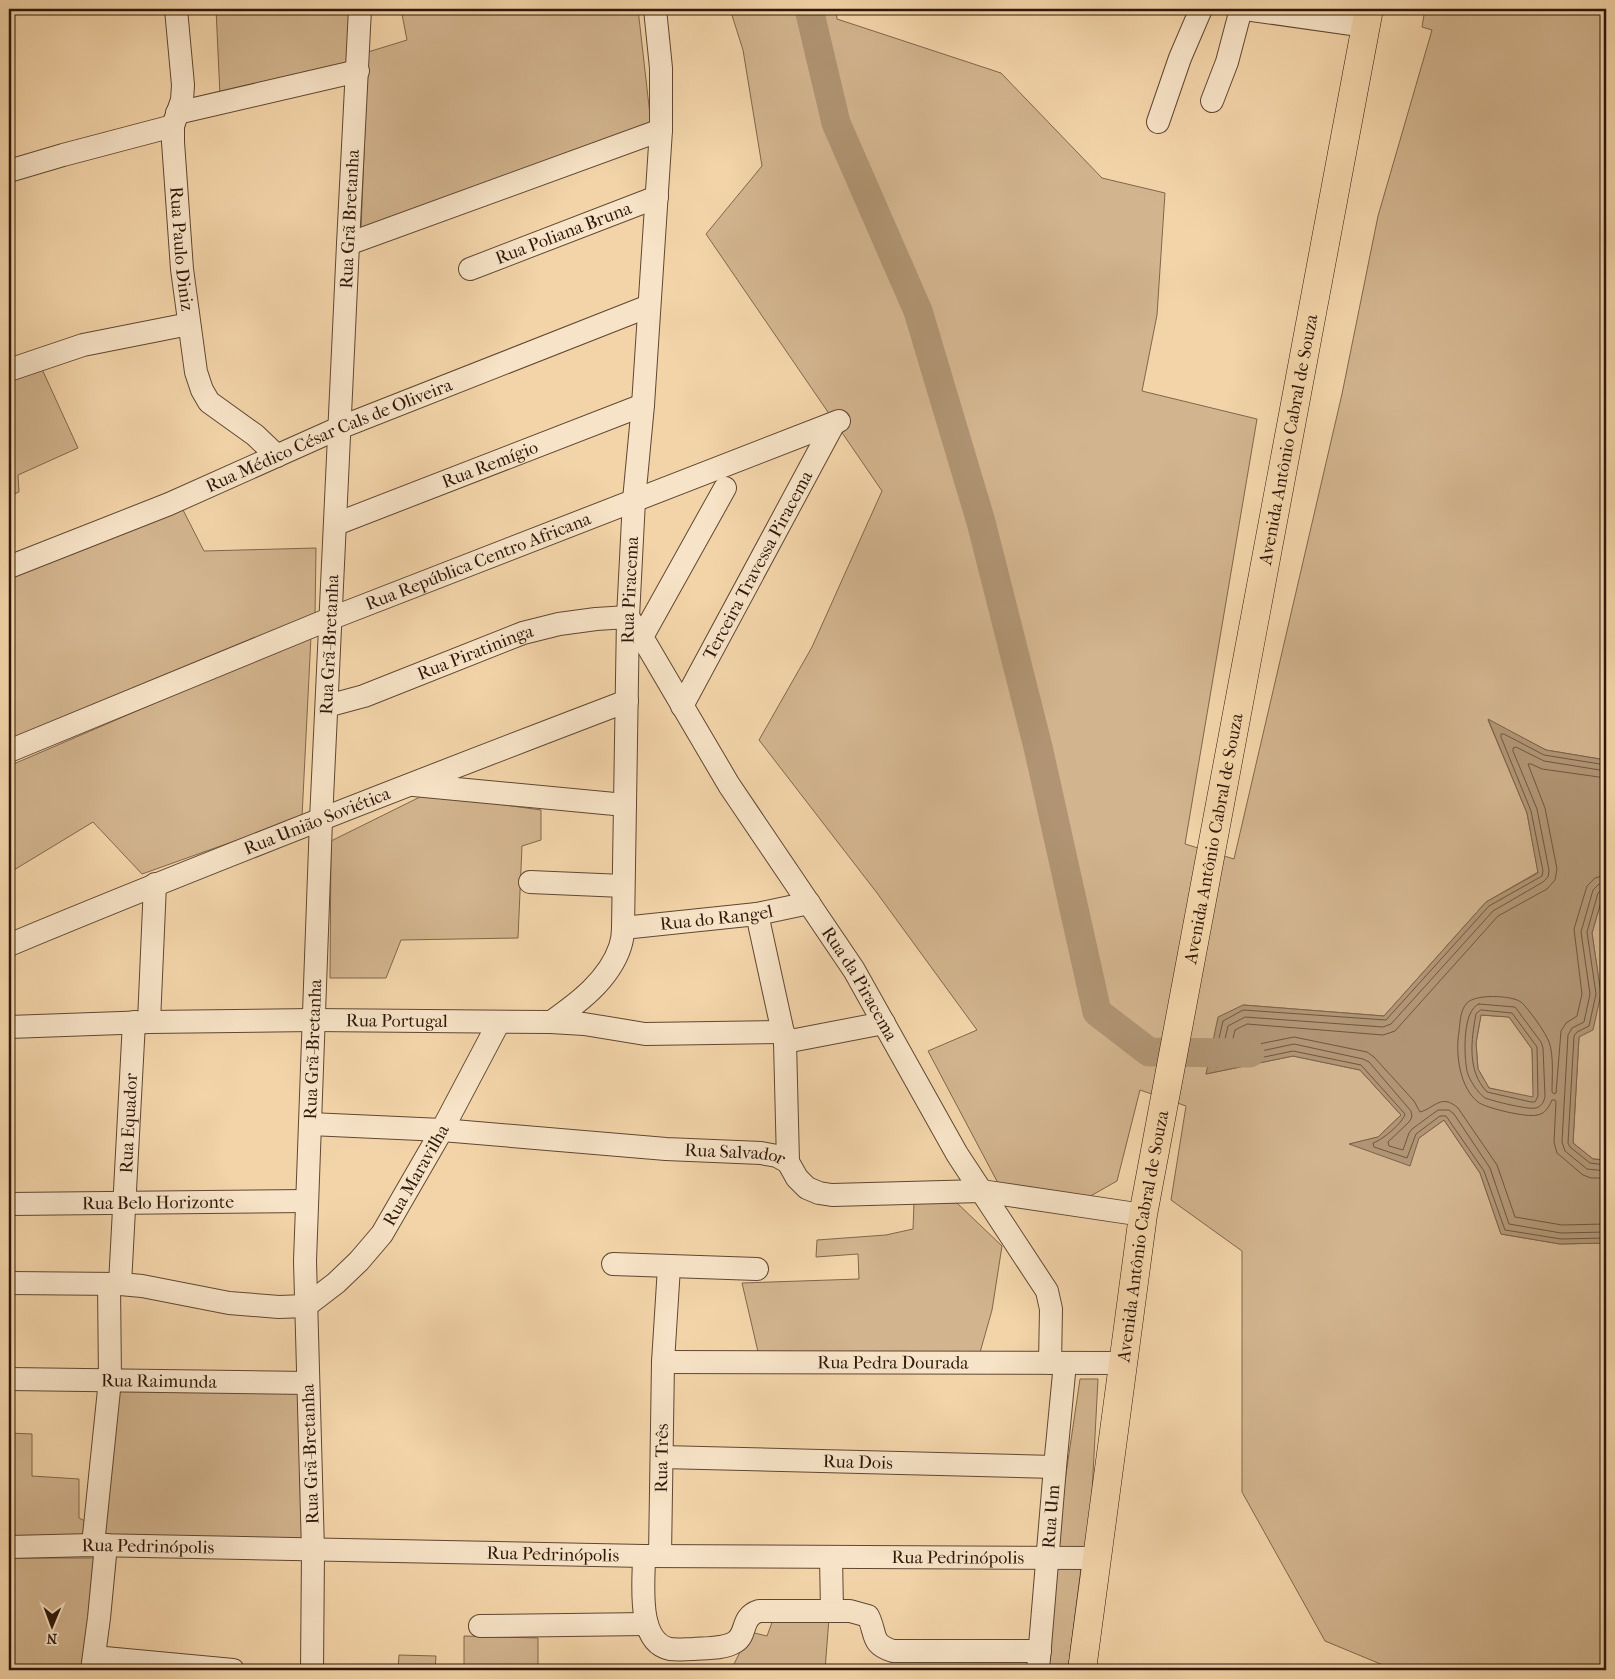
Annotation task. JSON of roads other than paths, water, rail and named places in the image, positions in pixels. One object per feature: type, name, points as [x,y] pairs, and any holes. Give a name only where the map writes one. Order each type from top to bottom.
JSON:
[{"type":"main road","name":"Avenida Antônio Cabral de Souza","points":[[1082,1670],[1143,1215],[1368,18]]},
{"type":"street","name":"Rua Paulo Diniz","points":[[176,9],[184,85],[182,100],[175,120],[182,269],[196,372],[202,390],[209,402],[255,435],[277,456]]},
{"type":"street","name":"Rua Grã Bretanha","points":[[339,428],[360,9]]},
{"type":"street","name":"Rua Piracema","points":[[551,1022],[578,1001],[605,974],[614,962],[621,946],[623,928],[628,618],[634,500],[643,405],[661,130],[661,68],[655,9]]},
{"type":"street","points":[[1158,122],[1180,58],[1202,9]]},
{"type":"street","points":[[1212,101],[1243,9],[1368,18]]},
{"type":"street","points":[[9,171],[175,120],[358,71]]},
{"type":"street","points":[[348,244],[661,130]]},
{"type":"street","name":"Rua Poliana Bruna","points":[[470,269],[657,197]]},
{"type":"street","name":"Rua Médico César Cals de Oliveira","points":[[9,567],[169,504],[339,428],[650,306]]},
{"type":"street","points":[[9,370],[83,345],[189,324]]},
{"type":"street","name":"Rua Remígio","points":[[336,524],[643,405]]},
{"type":"street","name":"Rua República Centro Africana","points":[[9,751],[332,618],[836,423]]},
{"type":"street","name":"Terceira Travessa Piracema","points":[[682,706],[836,423]]},
{"type":"street","name":"Rua Grã-Bretanha","points":[[312,1670],[313,1551],[306,1306],[307,1201],[321,820],[332,618],[339,428]]},
{"type":"street","points":[[642,637],[725,488]]},
{"type":"street","name":"Rua da Piracema","points":[[628,618],[642,637],[729,785],[854,970],[956,1154],[1048,1291],[1058,1363]]},
{"type":"street","name":"Rua Piratininga","points":[[327,706],[364,696],[523,633],[559,624],[596,619],[628,618]]},
{"type":"street","name":"Rua União Soviética","points":[[9,945],[155,884],[409,784],[627,702]]},
{"type":"street","points":[[409,784],[624,806]]},
{"type":"street","points":[[530,882],[623,886]]},
{"type":"street","name":"Rua Equador","points":[[93,1664],[114,1284],[124,1203],[155,884]]},
{"type":"street","name":"Rua do Rangel","points":[[623,928],[757,914],[809,903]]},
{"type":"street","points":[[757,914],[784,1037],[787,1077],[788,1162]]},
{"type":"street","name":"Rua Portugal","points":[[9,1027],[142,1022],[313,1020],[551,1022],[584,1024],[645,1034],[784,1037],[884,1023]]},
{"type":"street","name":"Rua Maravilha","points":[[306,1306],[336,1283],[360,1261],[382,1234],[442,1130],[499,1022]]},
{"type":"street","name":"Rua Salvador","points":[[310,1124],[442,1130],[666,1149],[761,1153],[777,1156],[788,1162],[807,1188],[825,1194],[981,1192],[1143,1215]]},
{"type":"street","name":"Rua Belo Horizonte","points":[[9,1204],[307,1201]]},
{"type":"street","points":[[613,1264],[757,1269]]},
{"type":"street","name":"Rua Três","points":[[647,1624],[644,1604],[652,1556],[662,1457],[663,1362],[669,1267]]},
{"type":"street","points":[[9,1283],[142,1286],[229,1303],[306,1306]]},
{"type":"street","name":"Rua Pedra Dourada","points":[[663,1362],[1123,1363]]},
{"type":"street","name":"Rua Um","points":[[1039,1661],[1055,1467],[1058,1363]]},
{"type":"street","name":"Rua Raimunda","points":[[9,1379],[308,1383]]},
{"type":"street","name":"Rua Dois","points":[[662,1457],[1055,1467]]},
{"type":"street","name":"Rua Pedrinópolis","points":[[9,1547],[100,1545],[313,1551],[652,1556],[1098,1558]]},
{"type":"street","points":[[831,1557],[832,1612]]},
{"type":"street","points":[[480,1626],[647,1624],[652,1635],[662,1646],[681,1650],[727,1646],[736,1642],[742,1635],[748,1618],[752,1613],[759,1611],[850,1611],[868,1616],[878,1644],[883,1648],[1039,1661]]},
{"type":"street","points":[[93,1664],[234,1670]]},
{"type":"water","points":[[1488,719],[1546,750],[1606,760],[1606,892],[1603,895],[1592,933],[1601,994],[1593,1030],[1579,1037],[1573,1143],[1593,1159],[1606,1160],[1606,1243],[1560,1244],[1501,1234],[1480,1173],[1444,1120],[1419,1138],[1410,1166],[1349,1144],[1378,1137],[1401,1115],[1360,1070],[1293,1056],[1206,1074],[1218,1017],[1243,1005],[1384,1016],[1486,902],[1538,873],[1527,813]],"holes":[[[1481,1015],[1509,1017],[1532,1049],[1533,1097],[1489,1088],[1478,1069],[1476,1043]]]},
{"type":"waterway","points":[[809,9],[836,123],[918,311],[981,522],[1038,747],[1097,1012],[1149,1052],[1250,1053]]}]
